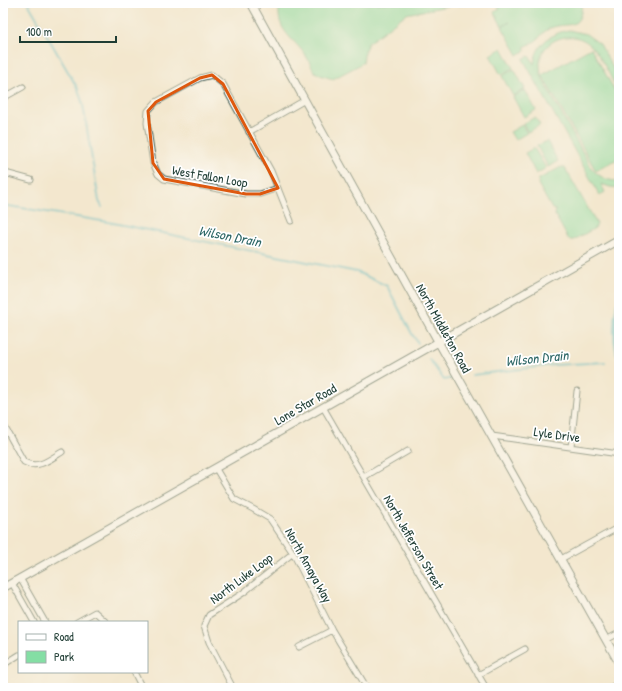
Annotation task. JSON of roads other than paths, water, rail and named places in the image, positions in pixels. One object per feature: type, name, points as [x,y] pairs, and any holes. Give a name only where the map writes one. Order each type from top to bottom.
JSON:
[{"type":"main road","name":"North Middleton Road","points":[[251,3],[439,343],[619,663]]},
{"type":"main road","name":"Lone Star Road","points":[[3,588],[619,240]]},
{"type":"street","name":"West Fallon Loop","points":[[249,132],[223,84],[212,76],[200,78],[156,102],[148,111],[147,123],[153,163],[158,174],[164,179],[246,194],[260,194],[278,188]]},
{"type":"street","points":[[3,98],[23,87]]},
{"type":"street","points":[[291,221],[270,171],[249,132],[305,100]]},
{"type":"street","points":[[3,170],[6,173],[31,180]]},
{"type":"street","points":[[571,447],[577,391]]},
{"type":"street","name":"North Jefferson Street","points":[[323,407],[486,688]]},
{"type":"street","points":[[3,424],[24,462],[34,466],[62,452]]},
{"type":"street","name":"Lyle Drive","points":[[492,436],[619,454]]},
{"type":"street","points":[[364,477],[408,451]]},
{"type":"street","name":"North Amaya Way","points":[[216,469],[234,499],[270,519],[293,553],[332,630],[367,688]]},
{"type":"street","points":[[561,559],[619,527]]},
{"type":"street","name":"North Luke Loop","points":[[233,688],[209,642],[204,626],[209,615],[243,593],[293,553]]},
{"type":"street","points":[[20,578],[44,621]]},
{"type":"street","points":[[12,583],[33,621]]},
{"type":"street","points":[[79,621],[95,612],[105,621]]},
{"type":"street","points":[[299,647],[332,630]]},
{"type":"street","points":[[606,640],[619,633]]},
{"type":"street","points":[[478,675],[525,649]]},
{"type":"street","points":[[3,665],[18,656]]},
{"type":"street","points":[[134,673],[142,688]]},
{"type":"street","points":[[610,688],[619,683]]},
{"type":"waterway","points":[[28,3],[78,89],[83,105],[99,201],[102,207]]},
{"type":"waterway","name":"Wilson Drain","points":[[3,205],[108,222],[357,272],[387,286],[418,343]]},
{"type":"waterway","points":[[619,305],[616,329],[619,353]]},
{"type":"waterway","name":"Wilson Drain","points":[[429,359],[444,380],[452,378]]},
{"type":"waterway","name":"Wilson Drain","points":[[472,375],[554,365],[605,362]]}]
